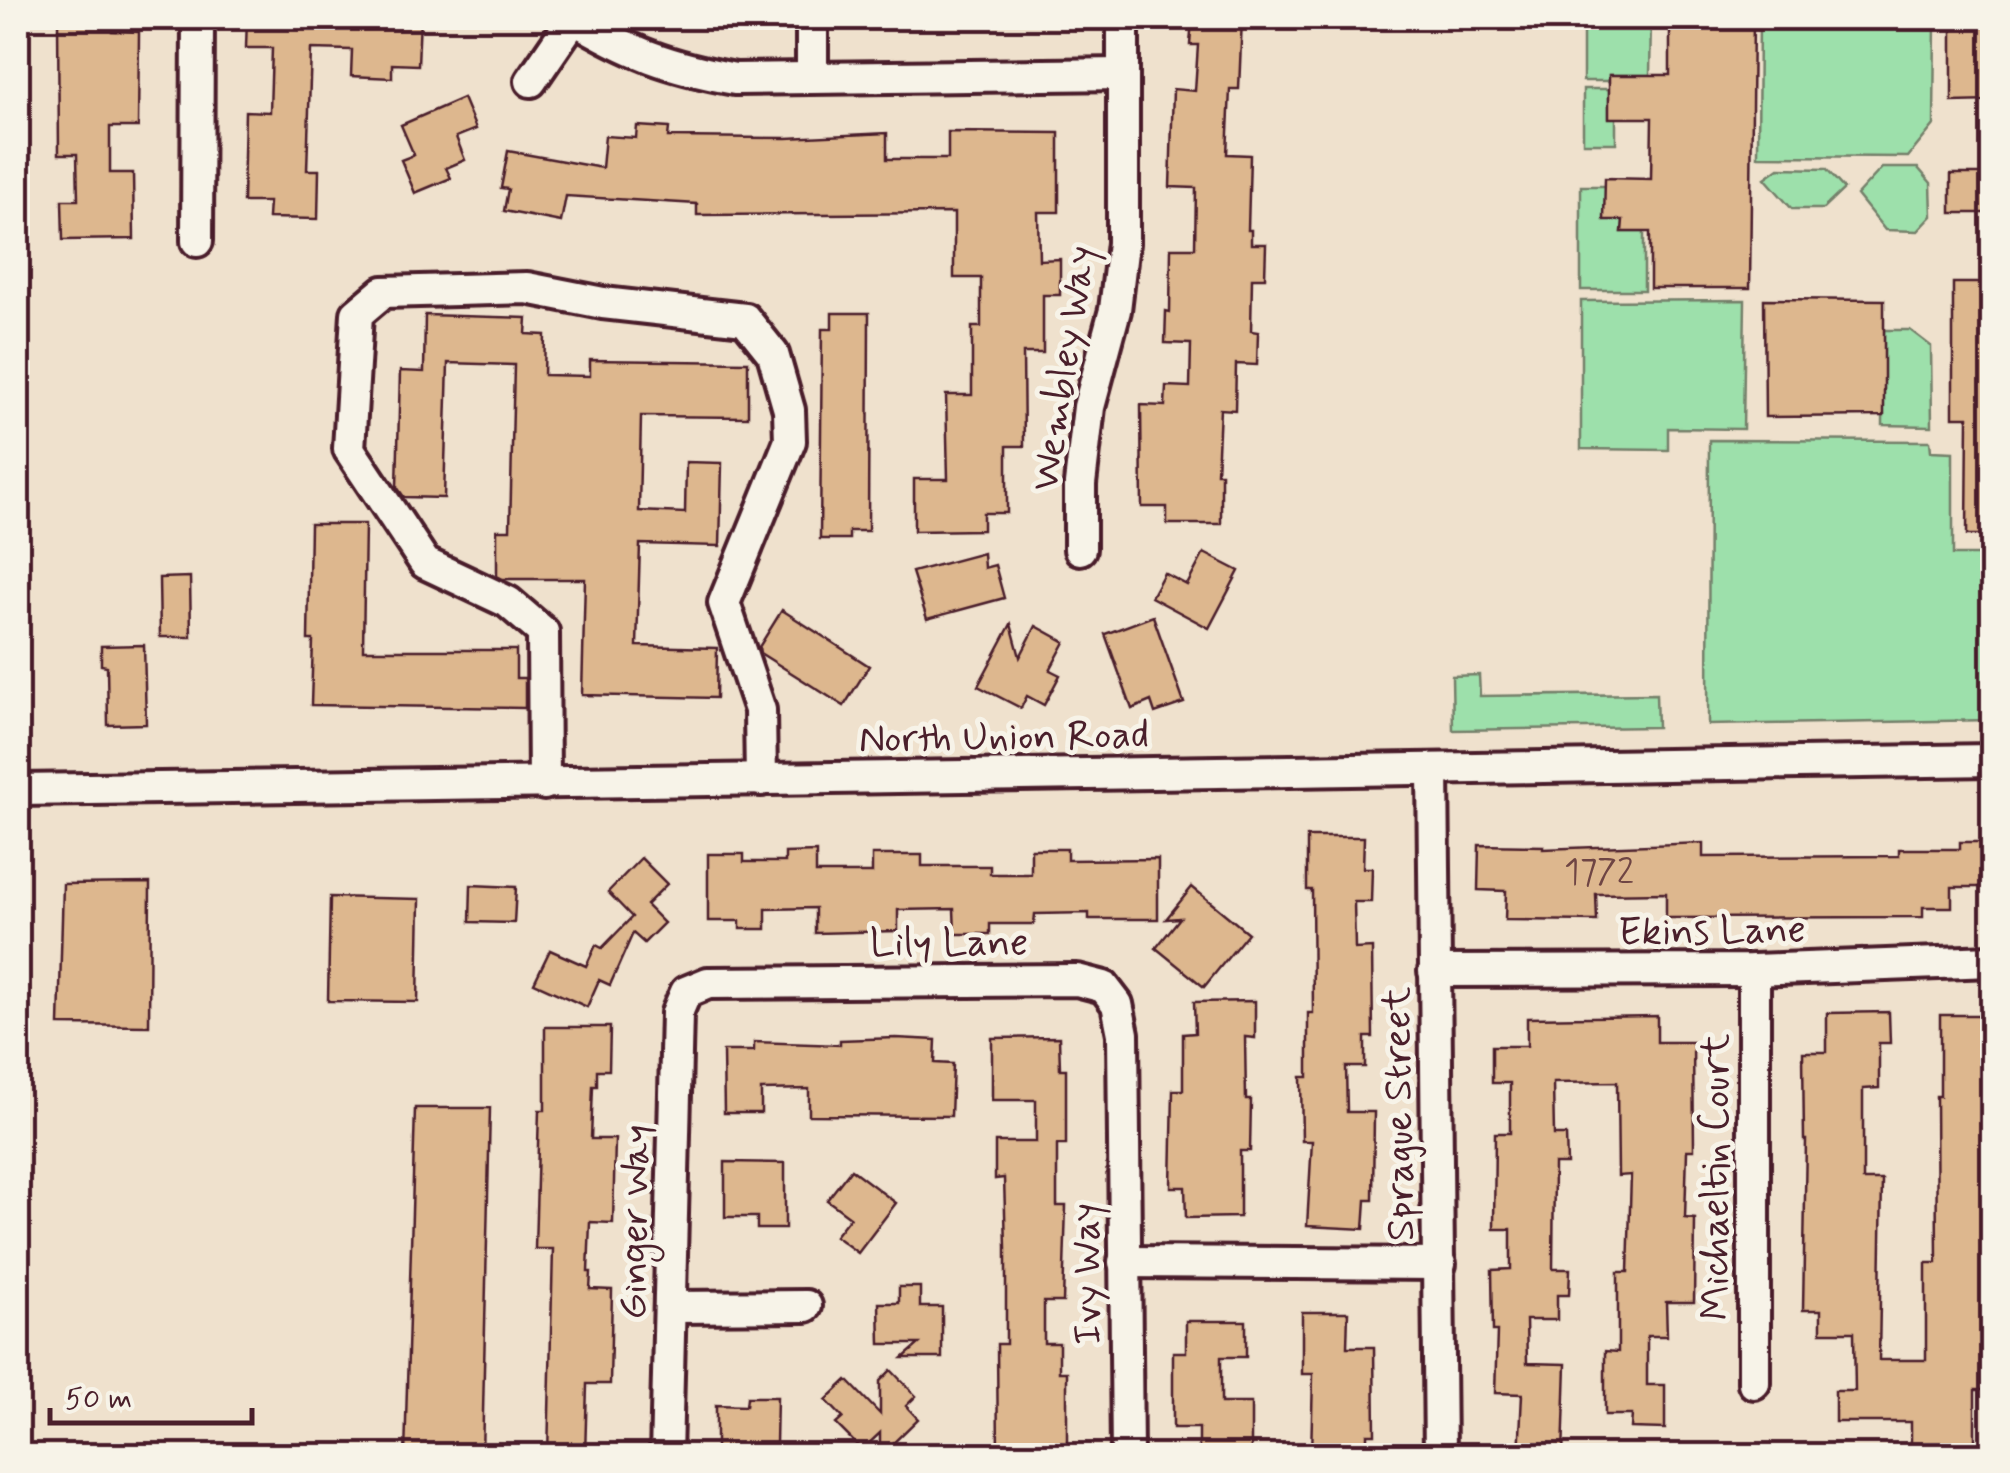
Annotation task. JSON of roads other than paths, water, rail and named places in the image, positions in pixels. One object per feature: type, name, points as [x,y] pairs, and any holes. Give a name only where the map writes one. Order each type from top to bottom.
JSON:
[{"type":"street","points":[[197,240],[198,18]]},
{"type":"street","points":[[531,82],[574,18],[619,45],[678,68],[736,79],[1122,74]]},
{"type":"street","points":[[812,18],[812,77]]},
{"type":"street","name":"Wembley Way","points":[[1080,550],[1080,484],[1089,407],[1115,310],[1123,243],[1123,18]]},
{"type":"street","points":[[544,784],[543,632],[508,602],[425,563],[349,448],[356,314],[384,292],[527,288],[604,303],[745,318],[773,354],[790,410],[790,441],[724,604],[760,710],[762,780]]},
{"type":"street","name":"North Union Road","points":[[18,790],[1992,760]]},
{"type":"street","name":"Sprague Street","points":[[1433,770],[1440,1456]]},
{"type":"street","name":"Ekins Lane","points":[[1434,971],[1754,970],[1992,960]]},
{"type":"street","name":"Michaeltin Court","points":[[1754,970],[1754,1383]]},
{"type":"street","name":"Lily Lane","points":[[686,992],[708,983],[1076,980],[1104,986],[1116,1004],[1123,1034],[1123,1092]]},
{"type":"street","name":"Ginger Way","points":[[666,1456],[677,1013],[686,992]]},
{"type":"street","name":"Ivy Way","points":[[1123,1092],[1127,1456]]},
{"type":"street","points":[[1124,1262],[1440,1264]]},
{"type":"street","points":[[671,1306],[806,1306]]}]
